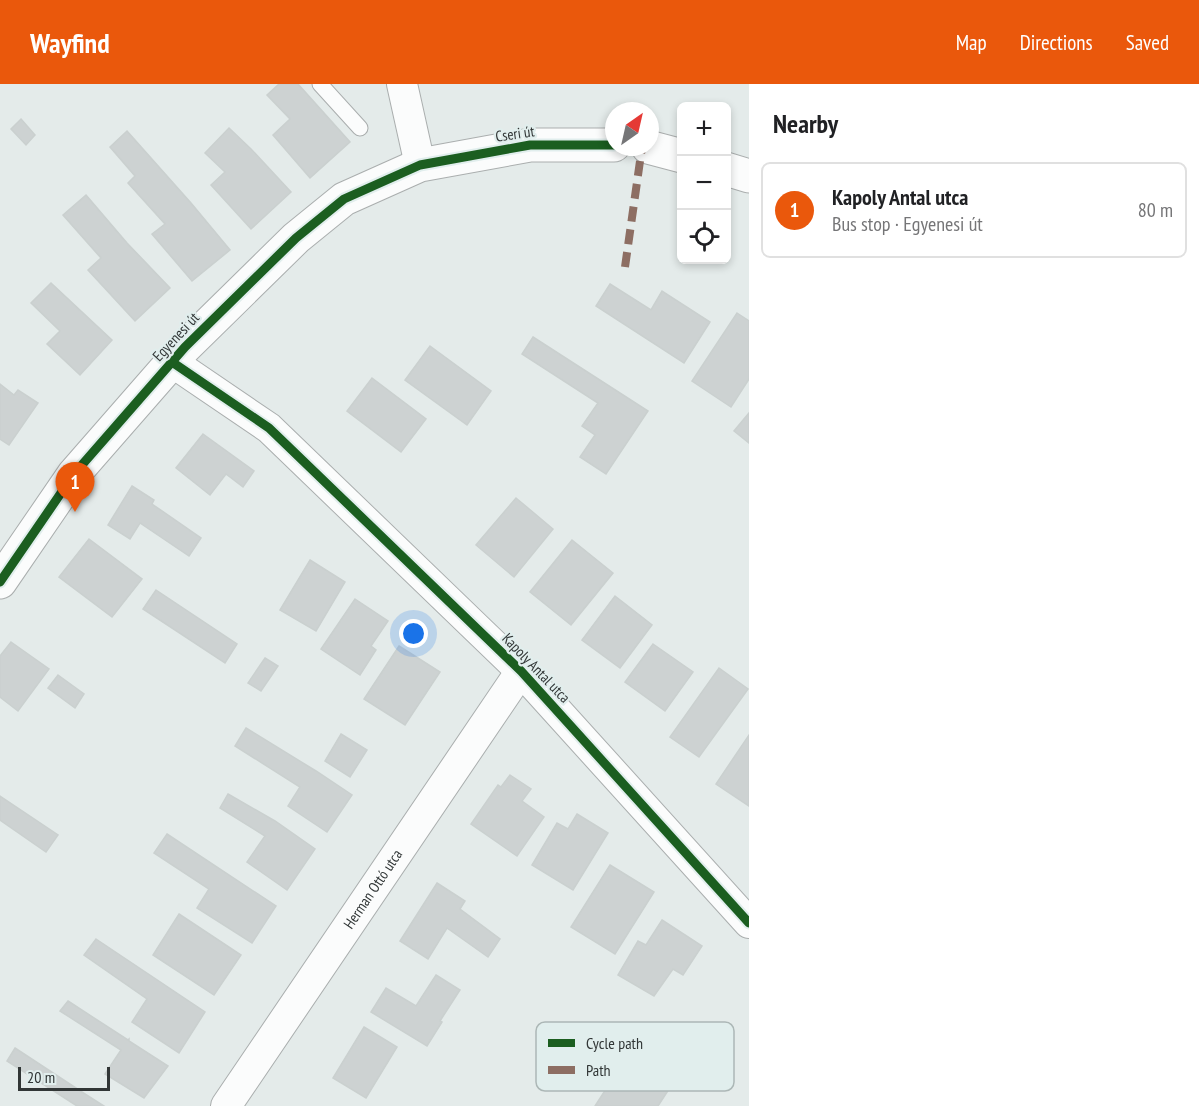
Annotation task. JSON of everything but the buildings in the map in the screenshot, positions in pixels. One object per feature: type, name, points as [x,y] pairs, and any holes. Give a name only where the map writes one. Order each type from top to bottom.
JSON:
[{"type":"street","points":[[402,84],[420,165]]},
{"type":"street","name":"Cseri út","points":[[420,165],[530,145],[605,145]]},
{"type":"street","points":[[659,150],[677,155]]},
{"type":"street","name":"Egyenesi út","points":[[0,582],[74,474],[194,339],[296,238],[344,199],[420,165]]},
{"type":"street","points":[[731,171],[749,176]]},
{"type":"street","name":"Kapoly Antal utca","points":[[172,362],[269,428],[521,671],[749,923]]},
{"type":"street","name":"Herman Ottó utca","points":[[226,1106],[521,671]]},
{"type":"lane","points":[[320,84],[360,128]]},
{"type":"marked path","points":[[625,267],[641,156]]},
{"type":"cycle path","points":[[0,582],[74,474],[185,347],[296,238],[344,199],[420,165],[530,145],[605,145]]},
{"type":"cycle path","points":[[172,362],[269,428],[521,671],[749,923]]},
{"type":"place","name":"Kapoly Antal utca","points":[[75,512]]}]
